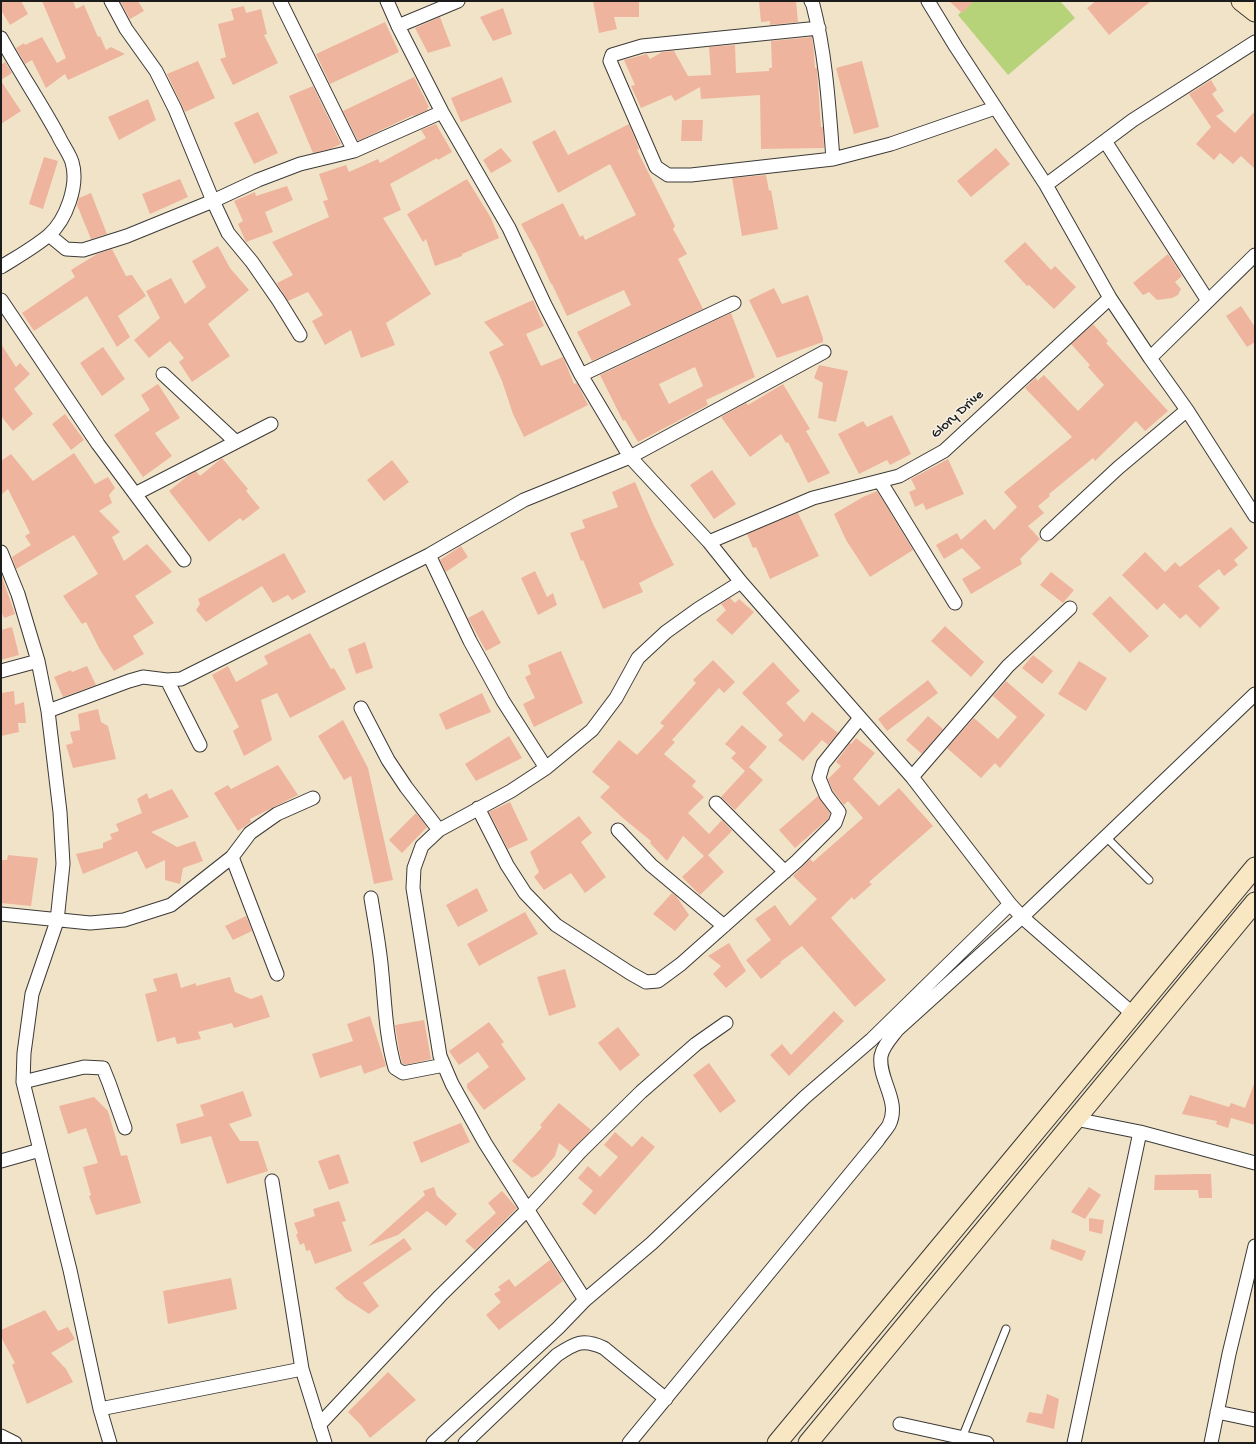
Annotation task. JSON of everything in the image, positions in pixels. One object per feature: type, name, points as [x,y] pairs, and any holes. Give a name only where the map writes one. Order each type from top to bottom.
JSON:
[{"type":"main road","points":[[1241,1],[1255,12]]},
{"type":"main road","points":[[777,1443],[1255,868]]},
{"type":"main road","points":[[808,1443],[1255,902]]},
{"type":"street","points":[[111,1],[126,29],[156,71],[172,103],[228,233],[252,262],[300,334]]},
{"type":"street","points":[[280,1],[354,151]]},
{"type":"street","points":[[388,1],[398,26],[442,112],[508,228],[545,306],[581,375],[630,457],[709,542],[741,582],[912,777],[1010,904],[1022,917],[1133,1014]]},
{"type":"street","points":[[398,26],[458,1]]},
{"type":"street","points":[[811,1],[814,5],[819,28],[829,108],[833,159]]},
{"type":"street","points":[[928,1],[995,108],[1046,185],[1110,298],[1187,410],[1255,516]]},
{"type":"street","points":[[819,28],[642,46],[612,55],[610,60],[656,167],[668,175],[691,175],[833,159],[890,144],[995,108]]},
{"type":"street","points":[[1,38],[17,68],[47,114],[72,163],[74,184],[61,220],[49,234],[1,267]]},
{"type":"street","points":[[1046,185],[1133,120],[1255,42]]},
{"type":"street","points":[[49,234],[66,249],[83,250],[127,236],[213,201],[258,180],[293,167],[354,151],[442,112]]},
{"type":"street","points":[[1105,141],[1208,301]]},
{"type":"street","points":[[1150,358],[1255,255]]},
{"type":"street","name":"Glory Drive","points":[[709,542],[812,498],[898,476],[944,451],[1110,298]]},
{"type":"street","points":[[1,300],[98,444],[184,560]]},
{"type":"street","points":[[581,375],[734,303]]},
{"type":"street","points":[[48,711],[143,677],[167,680],[182,678],[429,555],[524,500],[630,457],[824,352]]},
{"type":"street","points":[[163,374],[236,442]]},
{"type":"street","points":[[1047,534],[1118,468],[1187,410]]},
{"type":"street","points":[[135,494],[271,424]]},
{"type":"street","points":[[880,481],[955,603]]},
{"type":"street","points":[[1,552],[18,594],[38,661],[48,711],[60,812],[63,864],[57,920],[32,994],[24,1053],[24,1082],[70,1270],[100,1409],[110,1443]]},
{"type":"street","points":[[429,555],[470,641],[504,701],[546,768]]},
{"type":"street","points":[[585,1300],[485,1143],[452,1084],[440,1056],[413,888],[414,868],[422,846],[439,830],[511,791],[546,768],[592,730],[616,698],[638,658],[666,632],[698,609],[741,582]]},
{"type":"street","points":[[912,777],[1008,666],[1070,608]]},
{"type":"street","points":[[1,671],[38,661]]},
{"type":"street","points":[[167,680],[200,745]]},
{"type":"street","points":[[629,1443],[878,1140],[889,1124],[892,1110],[890,1094],[882,1075],[881,1056],[886,1044],[897,1030],[1022,917],[1255,694]]},
{"type":"street","points":[[361,708],[388,760],[439,830]]},
{"type":"street","points":[[478,808],[507,866],[525,893],[556,925],[646,982],[658,981],[681,964],[785,872],[836,823],[839,812],[826,795],[819,778],[822,764],[860,718]]},
{"type":"street","points":[[1,914],[90,923],[124,920],[171,905],[232,857],[250,833],[277,814],[313,798]]},
{"type":"street","points":[[716,803],[785,872]]},
{"type":"street","points":[[618,830],[651,865],[724,926]]},
{"type":"street","points":[[232,857],[277,974]]},
{"type":"street","points":[[371,898],[382,972],[384,1008],[391,1055],[395,1068],[403,1073],[444,1065]]},
{"type":"street","points":[[433,1443],[558,1328],[585,1300],[652,1243],[805,1097],[871,1040],[1010,904]]},
{"type":"street","points":[[319,1425],[440,1296],[528,1209],[580,1152],[641,1092],[696,1044],[726,1023]]},
{"type":"street","points":[[24,1082],[84,1067],[103,1068],[110,1083],[124,1128]]},
{"type":"street","points":[[1075,1119],[1140,1132],[1255,1164]]},
{"type":"street","points":[[1074,1443],[1140,1132]]},
{"type":"street","points":[[1,1161],[40,1150]]},
{"type":"street","points":[[272,1181],[302,1369],[325,1443]]},
{"type":"street","points":[[1211,1443],[1255,1246]]},
{"type":"street","points":[[465,1443],[557,1355],[580,1343],[593,1342],[604,1348],[666,1399]]},
{"type":"street","points":[[100,1409],[302,1369]]},
{"type":"street","points":[[1217,1412],[1255,1420]]},
{"type":"street","points":[[900,1424],[987,1443]]},
{"type":"street","points":[[1,1436],[15,1443]]},
{"type":"lane","points":[[1105,836],[1149,880]]},
{"type":"lane","points":[[962,1438],[1006,1328]]},
{"type":"green space","points":[[972,1],[1060,1],[1075,18],[1008,75],[958,15]]},
{"type":"building","points":[[1,1],[21,1],[28,14],[10,25],[1,10]]},
{"type":"building","points":[[42,1],[73,1],[76,9],[84,5],[98,37],[100,36],[106,50],[111,47],[125,54],[68,80],[65,74],[46,88],[32,60],[25,64],[16,48],[24,43],[25,45],[42,37],[57,63],[66,58]]},
{"type":"building","points":[[120,1],[138,1],[144,11],[130,19]]},
{"type":"building","points":[[593,1],[639,1],[639,17],[614,17],[617,29],[599,33]]},
{"type":"building","points":[[759,1],[796,1],[798,22],[770,25],[770,21],[761,22]]},
{"type":"building","points":[[949,1],[974,1],[962,13]]},
{"type":"building","points":[[1096,1],[1151,1],[1109,35],[1087,8]]},
{"type":"building","points":[[244,6],[246,13],[261,9],[267,34],[264,35],[278,63],[233,85],[220,59],[226,57],[218,24],[234,20],[231,9]]},
{"type":"building","points":[[503,8],[512,34],[493,41],[480,17]]},
{"type":"building","points":[[440,17],[451,46],[428,53],[415,28]]},
{"type":"building","points":[[385,22],[399,52],[330,84],[316,54]]},
{"type":"building","points":[[812,37],[815,68],[817,68],[824,148],[761,149],[760,95],[701,99],[700,87],[675,101],[671,95],[641,108],[631,86],[635,85],[624,60],[647,54],[650,59],[662,52],[674,51],[688,76],[711,75],[709,47],[735,45],[736,73],[769,71],[769,68],[772,68],[771,41]]},
{"type":"building","points":[[198,61],[215,98],[185,112],[167,74]]},
{"type":"building","points":[[862,61],[879,127],[854,134],[836,68]]},
{"type":"building","points":[[5,62],[12,73],[1,80],[1,65]]},
{"type":"building","points":[[414,77],[429,107],[427,108],[428,110],[414,116],[413,115],[358,141],[343,111]]},
{"type":"building","points":[[502,77],[512,102],[461,122],[451,98]]},
{"type":"building","points":[[1211,80],[1217,90],[1212,94],[1224,111],[1216,116],[1235,133],[1255,111],[1255,169],[1241,156],[1233,164],[1220,153],[1214,160],[1196,144],[1211,127],[1189,94]]},
{"type":"building","points":[[1,81],[21,111],[1,124]]},
{"type":"building","points":[[313,86],[341,144],[330,149],[313,153],[289,96]]},
{"type":"building","points":[[148,99],[156,120],[119,140],[108,117]]},
{"type":"building","points":[[258,112],[278,153],[254,164],[234,123]]},
{"type":"building","points":[[682,120],[703,120],[702,141],[681,141]]},
{"type":"building","points":[[436,124],[452,152],[438,160],[437,158],[390,184],[401,210],[383,218],[431,294],[386,323],[395,345],[361,358],[351,330],[325,345],[312,321],[323,315],[308,292],[288,301],[278,285],[277,283],[293,275],[272,242],[329,217],[323,201],[328,200],[319,174],[346,165],[349,172],[378,159],[380,163],[426,138],[421,130]]},
{"type":"building","points":[[629,124],[639,149],[637,150],[675,226],[673,229],[687,254],[678,259],[703,309],[592,361],[577,332],[631,305],[624,290],[567,316],[536,251],[521,224],[563,203],[580,237],[583,235],[585,240],[636,215],[610,164],[558,193],[532,142],[555,130],[568,155]]},
{"type":"building","points":[[501,148],[512,161],[491,173],[483,160]]},
{"type":"building","points":[[996,148],[1010,164],[971,197],[957,181]]},
{"type":"building","points":[[44,157],[58,161],[43,209],[29,204]]},
{"type":"building","points":[[766,175],[769,191],[771,190],[778,229],[742,236],[732,178]]},
{"type":"building","points":[[180,179],[188,197],[150,214],[142,194]]},
{"type":"building","points":[[467,179],[491,218],[499,238],[462,254],[462,256],[435,266],[426,239],[423,242],[407,214]]},
{"type":"building","points":[[287,186],[293,200],[265,212],[273,232],[246,242],[238,224],[243,221],[234,201],[255,192],[256,196]]},
{"type":"building","points":[[91,193],[107,234],[91,239],[77,205],[79,198]]},
{"type":"building","points":[[1025,242],[1051,270],[1055,266],[1076,287],[1054,309],[1029,285],[1027,286],[1004,261]]},
{"type":"building","points":[[218,246],[230,268],[249,290],[208,324],[230,356],[192,382],[179,362],[184,358],[170,341],[149,358],[134,340],[160,318],[146,291],[171,278],[185,304],[206,287],[192,261]]},
{"type":"building","points":[[112,249],[126,276],[132,275],[146,296],[118,316],[130,337],[117,347],[87,296],[34,331],[22,313],[75,277],[71,270],[97,254]]},
{"type":"building","points":[[1168,254],[1182,276],[1175,282],[1181,289],[1178,295],[1172,298],[1157,300],[1149,292],[1143,295],[1133,283]]},
{"type":"building","points":[[774,288],[782,304],[808,295],[823,338],[823,342],[777,358],[749,300]]},
{"type":"building","points":[[533,300],[544,326],[526,334],[541,366],[563,357],[574,384],[577,383],[588,405],[524,437],[513,414],[502,381],[489,352],[504,345],[484,322]]},
{"type":"building","points":[[1241,306],[1255,327],[1255,342],[1247,347],[1226,316]]},
{"type":"building","points":[[731,313],[755,377],[706,400],[708,405],[638,442],[625,420],[623,421],[600,375]],"holes":[[[695,367],[703,386],[669,404],[659,384]]]},
{"type":"building","points":[[1093,324],[1108,341],[1106,343],[1168,411],[1145,431],[1136,421],[1095,461],[1093,458],[1049,494],[1050,496],[1038,506],[1044,513],[1028,526],[1040,539],[1020,559],[1022,564],[971,594],[962,579],[981,568],[962,548],[944,559],[936,545],[957,533],[961,540],[985,519],[994,530],[1017,507],[1004,492],[1072,437],[1025,388],[1036,377],[1037,381],[1044,375],[1078,411],[1104,385],[1088,367],[1090,365],[1071,344]]},
{"type":"building","points":[[1,344],[16,367],[20,363],[30,374],[14,389],[33,414],[13,431],[1,416]]},
{"type":"building","points":[[103,347],[125,379],[102,396],[80,363]]},
{"type":"building","points":[[819,365],[848,371],[836,422],[818,418],[823,383],[814,378]]},
{"type":"building","points":[[158,384],[180,418],[155,433],[172,456],[143,477],[114,435],[150,410],[141,395]]},
{"type":"building","points":[[783,384],[810,429],[806,431],[830,473],[808,483],[788,442],[786,443],[781,434],[750,457],[721,417],[746,403],[748,405]]},
{"type":"building","points":[[65,414],[84,440],[71,450],[52,424]]},
{"type":"building","points":[[892,415],[911,454],[890,465],[887,460],[859,474],[838,434],[863,421],[867,427]]},
{"type":"building","points":[[74,453],[95,484],[108,477],[115,488],[109,495],[112,503],[99,511],[120,532],[112,537],[124,561],[147,544],[172,572],[135,596],[154,623],[133,636],[144,654],[114,671],[100,650],[86,622],[82,624],[63,596],[98,574],[74,535],[16,569],[12,557],[31,545],[25,536],[30,533],[8,489],[1,495],[1,461],[11,454],[33,481]]},
{"type":"building","points":[[222,458],[248,489],[246,491],[260,508],[243,521],[240,518],[209,542],[169,491],[196,471],[200,476]]},
{"type":"building","points":[[948,459],[964,494],[926,510],[923,503],[915,507],[909,492],[916,489],[911,479]]},
{"type":"building","points":[[392,460],[409,482],[384,501],[367,480]]},
{"type":"building","points":[[712,470],[736,504],[714,519],[690,485]]},
{"type":"building","points":[[635,482],[654,526],[674,565],[639,583],[643,592],[603,609],[570,533],[585,528],[582,520],[618,507],[612,492]]},
{"type":"building","points":[[877,491],[913,550],[870,577],[846,540],[834,514],[863,497]]},
{"type":"building","points":[[798,513],[819,556],[770,579],[756,547],[753,548],[747,534]]},
{"type":"building","points":[[1231,527],[1248,548],[1234,560],[1238,565],[1224,576],[1219,569],[1198,586],[1220,608],[1200,628],[1186,614],[1180,619],[1164,603],[1157,610],[1122,575],[1145,552],[1165,572],[1175,562],[1180,567]]},
{"type":"building","points":[[461,546],[468,557],[446,572],[440,560]]},
{"type":"building","points":[[284,553],[306,592],[292,600],[288,595],[273,603],[262,586],[206,622],[196,610],[200,604],[198,599]]},
{"type":"building","points":[[535,571],[547,597],[553,593],[557,605],[538,615],[521,578]]},
{"type":"building","points":[[1051,572],[1074,590],[1063,603],[1040,585]]},
{"type":"building","points":[[2,577],[15,614],[4,618],[1,611]]},
{"type":"building","points":[[1110,596],[1149,636],[1130,653],[1092,614]]},
{"type":"building","points":[[730,598],[735,603],[739,599],[754,612],[732,635],[716,620],[726,610],[721,604]]},
{"type":"building","points":[[483,610],[501,643],[486,651],[468,618]]},
{"type":"building","points":[[945,626],[984,662],[971,677],[931,641]]},
{"type":"building","points":[[12,627],[19,655],[1,660],[1,630]]},
{"type":"building","points":[[310,633],[331,669],[334,668],[346,689],[290,718],[277,693],[261,700],[272,740],[244,756],[233,731],[239,727],[212,675],[228,666],[236,682],[268,664],[264,656]]},
{"type":"building","points":[[365,642],[373,668],[356,674],[348,649]]},
{"type":"building","points":[[561,651],[583,703],[534,727],[523,704],[535,698],[525,677],[531,674],[528,665]]},
{"type":"building","points":[[1033,655],[1053,671],[1042,684],[1022,668]]},
{"type":"building","points":[[713,660],[735,682],[724,693],[719,688],[672,740],[675,742],[664,754],[696,781],[692,786],[704,797],[688,813],[709,834],[722,820],[732,831],[708,855],[724,872],[700,895],[682,877],[704,856],[683,836],[667,861],[650,843],[651,841],[600,797],[610,787],[592,772],[619,740],[637,755],[664,726],[660,723],[696,683],[693,680]]},
{"type":"building","points":[[1079,661],[1107,678],[1086,711],[1058,694]]},
{"type":"building","points":[[773,662],[800,691],[786,703],[804,722],[812,712],[838,733],[828,745],[822,740],[803,761],[778,740],[783,735],[742,693]]},
{"type":"building","points":[[87,666],[96,685],[63,697],[54,677],[71,670],[72,672]]},
{"type":"building","points":[[928,680],[938,693],[887,731],[878,719]]},
{"type":"building","points":[[1006,681],[1045,715],[1000,768],[995,763],[981,778],[947,748],[974,718],[998,739],[1017,717],[993,696]]},
{"type":"building","points":[[14,691],[15,705],[24,702],[26,723],[18,723],[19,732],[1,736],[1,693]]},
{"type":"building","points":[[482,693],[491,712],[446,730],[439,714]]},
{"type":"building","points":[[98,709],[101,722],[108,726],[116,759],[73,768],[66,745],[73,743],[70,732],[80,730],[78,714]]},
{"type":"building","points":[[928,716],[943,729],[922,754],[906,740]]},
{"type":"building","points":[[343,720],[368,768],[393,880],[374,884],[351,776],[344,780],[318,736]]},
{"type":"building","points":[[742,725],[767,747],[749,767],[763,780],[735,810],[721,797],[745,771],[731,758],[736,753],[725,744]]},
{"type":"building","points":[[509,736],[522,758],[476,781],[465,764]]},
{"type":"building","points":[[856,738],[875,753],[853,779],[879,806],[899,788],[933,826],[869,882],[872,884],[854,900],[852,897],[831,918],[886,980],[855,1007],[802,946],[780,962],[781,963],[761,979],[746,960],[771,940],[755,919],[775,905],[790,926],[817,899],[793,876],[810,859],[813,862],[863,818],[848,801],[844,805],[833,791],[828,779],[841,766],[836,762],[850,743],[851,744]]},
{"type":"building","points":[[278,765],[298,795],[250,819],[251,822],[238,831],[214,793],[228,785],[231,789]]},
{"type":"building","points":[[172,789],[189,817],[151,832],[177,847],[195,841],[203,861],[183,868],[180,884],[165,880],[165,860],[146,869],[137,851],[83,874],[76,854],[103,848],[103,843],[112,839],[110,834],[119,831],[116,824],[142,813],[137,799],[147,793],[149,799]]},
{"type":"building","points":[[818,796],[830,813],[828,819],[795,848],[779,830]]},
{"type":"building","points":[[510,802],[528,840],[508,849],[489,812]]},
{"type":"building","points":[[416,813],[427,827],[402,853],[389,840]]},
{"type":"building","points":[[579,816],[592,833],[581,842],[606,877],[585,893],[571,873],[544,890],[534,877],[539,872],[530,852]]},
{"type":"building","points":[[8,855],[38,858],[31,906],[1,903],[1,860],[7,860]]},
{"type":"building","points":[[477,888],[488,911],[458,927],[446,905]]},
{"type":"building","points":[[672,893],[676,896],[689,915],[675,931],[653,914]]},
{"type":"building","points":[[525,912],[538,934],[479,966],[467,944]]},
{"type":"building","points":[[246,916],[252,931],[233,940],[225,926]]},
{"type":"building","points":[[729,943],[746,971],[726,988],[713,974],[721,966],[708,956]]},
{"type":"building","points":[[565,969],[576,1007],[549,1016],[537,977]]},
{"type":"building","points":[[177,973],[181,988],[196,983],[196,986],[230,977],[235,992],[251,999],[262,995],[270,1017],[234,1028],[232,1023],[198,1032],[201,1039],[177,1044],[175,1037],[157,1042],[145,994],[157,991],[153,979]]},
{"type":"building","points":[[834,1011],[844,1021],[789,1076],[770,1055],[782,1044],[791,1055]]},
{"type":"building","points":[[370,1016],[386,1066],[364,1074],[361,1065],[320,1078],[312,1054],[353,1041],[347,1024]]},
{"type":"building","points":[[424,1020],[431,1059],[405,1065],[402,1063],[400,1055],[395,1025]]},
{"type":"building","points":[[489,1022],[504,1042],[501,1044],[526,1079],[484,1110],[467,1088],[467,1084],[489,1067],[478,1052],[459,1065],[449,1051]]},
{"type":"building","points":[[618,1027],[640,1055],[620,1071],[598,1043]]},
{"type":"building","points":[[709,1063],[736,1101],[720,1113],[693,1075]]},
{"type":"building","points":[[1254,1084],[1255,1125],[1231,1118],[1228,1128],[1216,1124],[1217,1121],[1182,1114],[1190,1095],[1229,1107],[1231,1103],[1245,1108]]},
{"type":"building","points":[[243,1091],[252,1116],[229,1124],[240,1141],[258,1141],[268,1171],[227,1184],[211,1136],[181,1144],[176,1124],[204,1116],[200,1105]]},
{"type":"building","points":[[94,1097],[108,1111],[121,1156],[127,1155],[141,1203],[96,1215],[89,1196],[91,1195],[83,1167],[98,1163],[86,1128],[68,1134],[59,1106]]},
{"type":"building","points":[[559,1103],[591,1130],[570,1152],[559,1143],[555,1156],[539,1174],[532,1178],[512,1161],[542,1127],[540,1125]]},
{"type":"building","points":[[461,1123],[470,1142],[421,1163],[413,1142]]},
{"type":"building","points":[[615,1132],[632,1147],[642,1136],[655,1147],[595,1215],[582,1204],[593,1191],[578,1178],[588,1166],[600,1177],[618,1157],[604,1145]]},
{"type":"building","points":[[339,1154],[349,1183],[329,1190],[318,1161]]},
{"type":"building","points":[[1211,1174],[1212,1198],[1199,1198],[1198,1190],[1154,1190],[1155,1175]]},
{"type":"building","points":[[434,1187],[437,1196],[457,1214],[446,1226],[427,1211],[398,1235],[368,1246],[425,1195],[423,1191]]},
{"type":"building","points":[[1089,1187],[1101,1195],[1085,1219],[1071,1212]]},
{"type":"building","points":[[502,1191],[517,1208],[475,1250],[465,1241],[496,1213],[488,1203]]},
{"type":"building","points":[[339,1201],[346,1221],[342,1222],[352,1251],[315,1264],[310,1250],[306,1251],[304,1243],[300,1245],[296,1235],[298,1233],[294,1223],[315,1216],[313,1209]]},
{"type":"building","points":[[1089,1218],[1104,1220],[1102,1234],[1089,1231]]},
{"type":"building","points":[[404,1238],[412,1249],[363,1283],[379,1306],[369,1314],[346,1299],[335,1288]]},
{"type":"building","points":[[1052,1239],[1086,1251],[1082,1261],[1050,1249]]},
{"type":"building","points":[[550,1260],[563,1281],[499,1330],[486,1315],[501,1302],[494,1294],[501,1290],[498,1287],[509,1279],[515,1287]]},
{"type":"building","points":[[231,1278],[237,1309],[168,1324],[163,1291]]},
{"type":"building","points":[[45,1310],[58,1331],[68,1327],[75,1339],[51,1353],[66,1369],[73,1382],[27,1404],[12,1365],[15,1363],[1,1337],[1,1330]]},
{"type":"building","points":[[388,1372],[416,1400],[370,1438],[361,1425],[348,1412]]},
{"type":"building","points":[[1047,1394],[1059,1399],[1054,1429],[1026,1422],[1029,1412],[1042,1414]]}]
